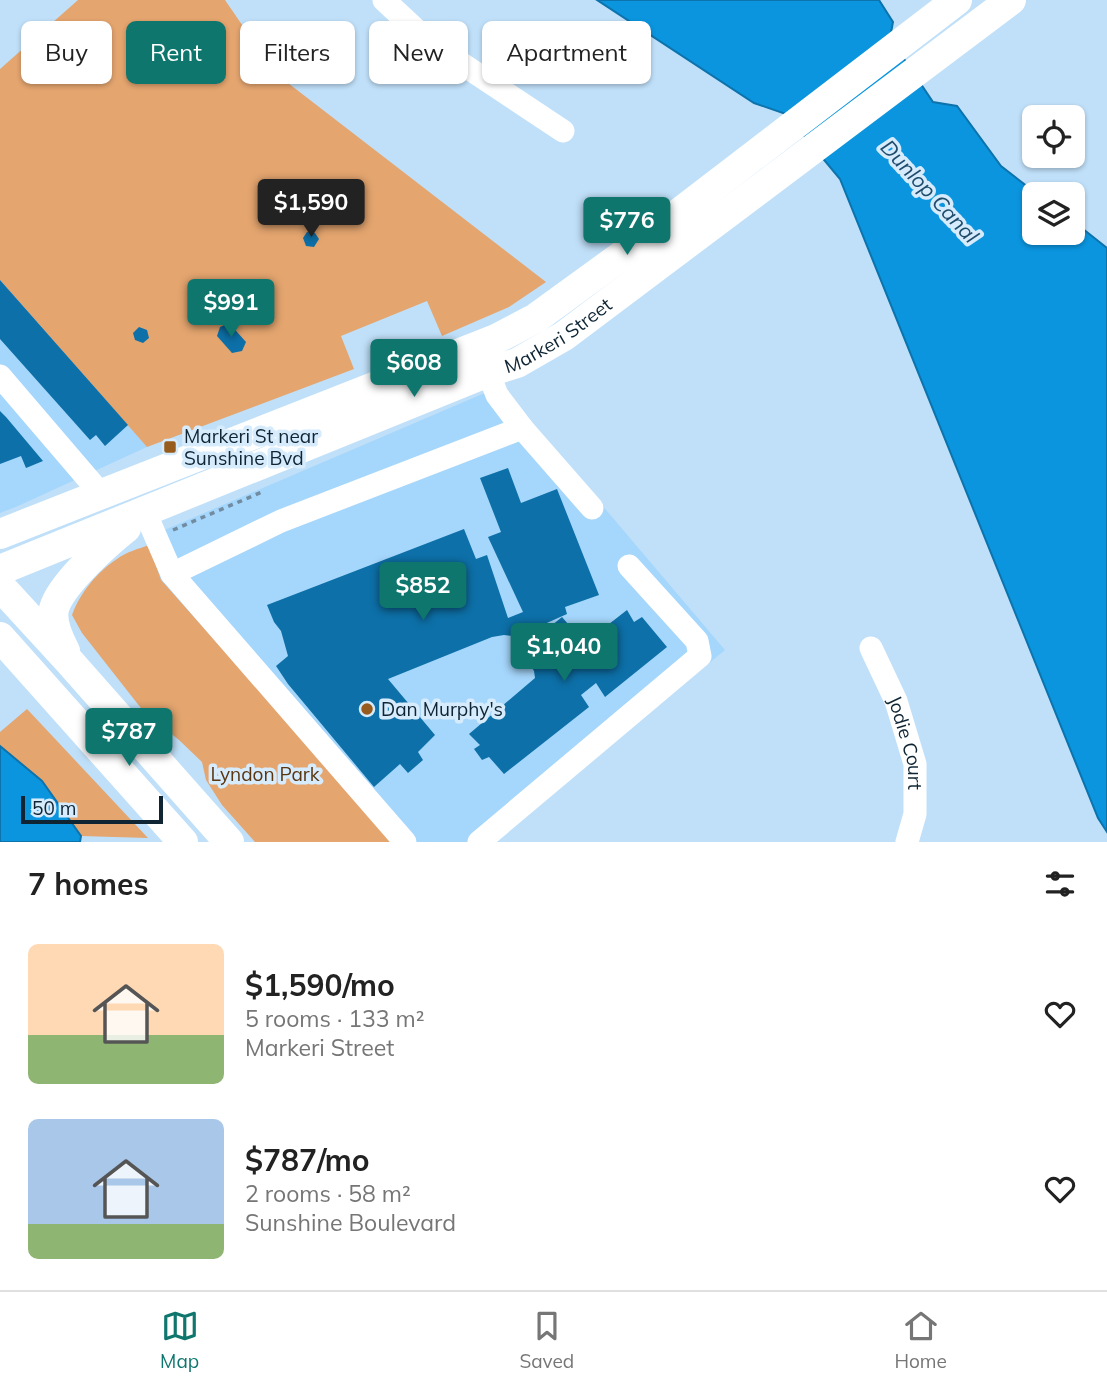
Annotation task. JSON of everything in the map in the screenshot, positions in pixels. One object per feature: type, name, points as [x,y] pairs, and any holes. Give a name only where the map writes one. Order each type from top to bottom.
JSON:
[{"type":"main road","name":"Markeri Street","points":[[0,570],[517,363],[564,336],[1011,0]]},
{"type":"main road","name":"Markeri Street","points":[[0,534],[496,340],[536,318],[952,3]]},
{"type":"main road","points":[[68,660],[56,632],[54,609],[65,589],[85,566],[145,512]]},
{"type":"main road","points":[[0,586],[229,842]]},
{"type":"main road","points":[[0,636],[183,842]]},
{"type":"street","points":[[384,0],[429,42],[563,131]]},
{"type":"street","points":[[613,262],[632,285]]},
{"type":"street","points":[[288,421],[337,415],[467,364],[488,373],[497,395],[522,428],[592,508]]},
{"type":"street","points":[[0,376],[101,494]]},
{"type":"street","points":[[172,574],[281,521],[522,428]]},
{"type":"street","points":[[145,512],[172,574],[405,842]]},
{"type":"street","points":[[479,842],[700,656],[697,641],[629,566]]},
{"type":"street","name":"Jodie Court","points":[[871,648],[897,701],[915,764],[915,814],[907,842]]},
{"type":"shaded area","points":[[0,280],[147,447],[0,513]]},
{"type":"shaded area","points":[[501,386],[725,650],[494,842],[392,842],[161,580],[149,545],[162,531]]},
{"type":"green space","points":[[78,0],[225,0],[240,22],[240,84],[289,84],[546,282],[509,307],[442,336],[427,301],[341,336],[354,369],[147,447],[0,280],[0,69],[21,50],[21,84],[112,84],[112,21],[54,21]]},
{"type":"green space","name":"Lyndon Park","points":[[149,545],[161,580],[392,842],[255,842],[222,805],[206,780],[202,762],[144,712],[82,633],[72,615],[84,591],[103,570],[124,554]]},
{"type":"green space","points":[[27,709],[148,838],[81,836],[42,781],[0,746],[0,732]]},
{"type":"water","name":"Dunlop Canal","points":[[597,0],[879,0],[893,22],[890,38],[933,102],[957,106],[1001,166],[1022,182],[1022,245],[1085,245],[1085,231],[1107,248],[1107,832],[1098,818],[840,179],[786,114],[754,103],[651,35],[651,21],[629,21]]},
{"type":"water","points":[[0,746],[42,781],[81,836],[80,842],[0,842]]},
{"type":"building","points":[[307,232],[315,233],[319,239],[314,247],[306,246],[303,238]]},
{"type":"building","points":[[0,280],[128,425],[105,446],[96,435],[90,440],[0,339]]},
{"type":"building","points":[[229,323],[246,342],[242,351],[232,353],[217,336],[220,327]]},
{"type":"building","points":[[139,327],[147,330],[149,338],[143,343],[135,340],[133,333]]},
{"type":"building","points":[[0,411],[43,461],[26,468],[21,456],[0,464]]},
{"type":"building","points":[[508,468],[521,503],[557,489],[599,595],[565,607],[567,614],[540,626],[528,624],[512,636],[492,637],[388,679],[435,735],[418,752],[423,760],[408,773],[400,764],[374,787],[276,666],[288,656],[281,631],[267,605],[464,529],[476,559],[487,555],[508,618],[523,612],[488,537],[501,532],[480,478]]},
{"type":"building","points":[[627,610],[634,622],[642,617],[667,647],[605,697],[596,683],[581,695],[589,707],[504,774],[489,757],[482,760],[474,749],[480,745],[469,734],[535,678],[534,671],[518,645],[540,626],[546,630],[562,617],[574,631],[600,631]]},
{"type":"place","name":"Markeri St near Sunshine Bvd","points":[[170,447]]},
{"type":"place","name":"Dan Murphy's","points":[[367,709]]}]
